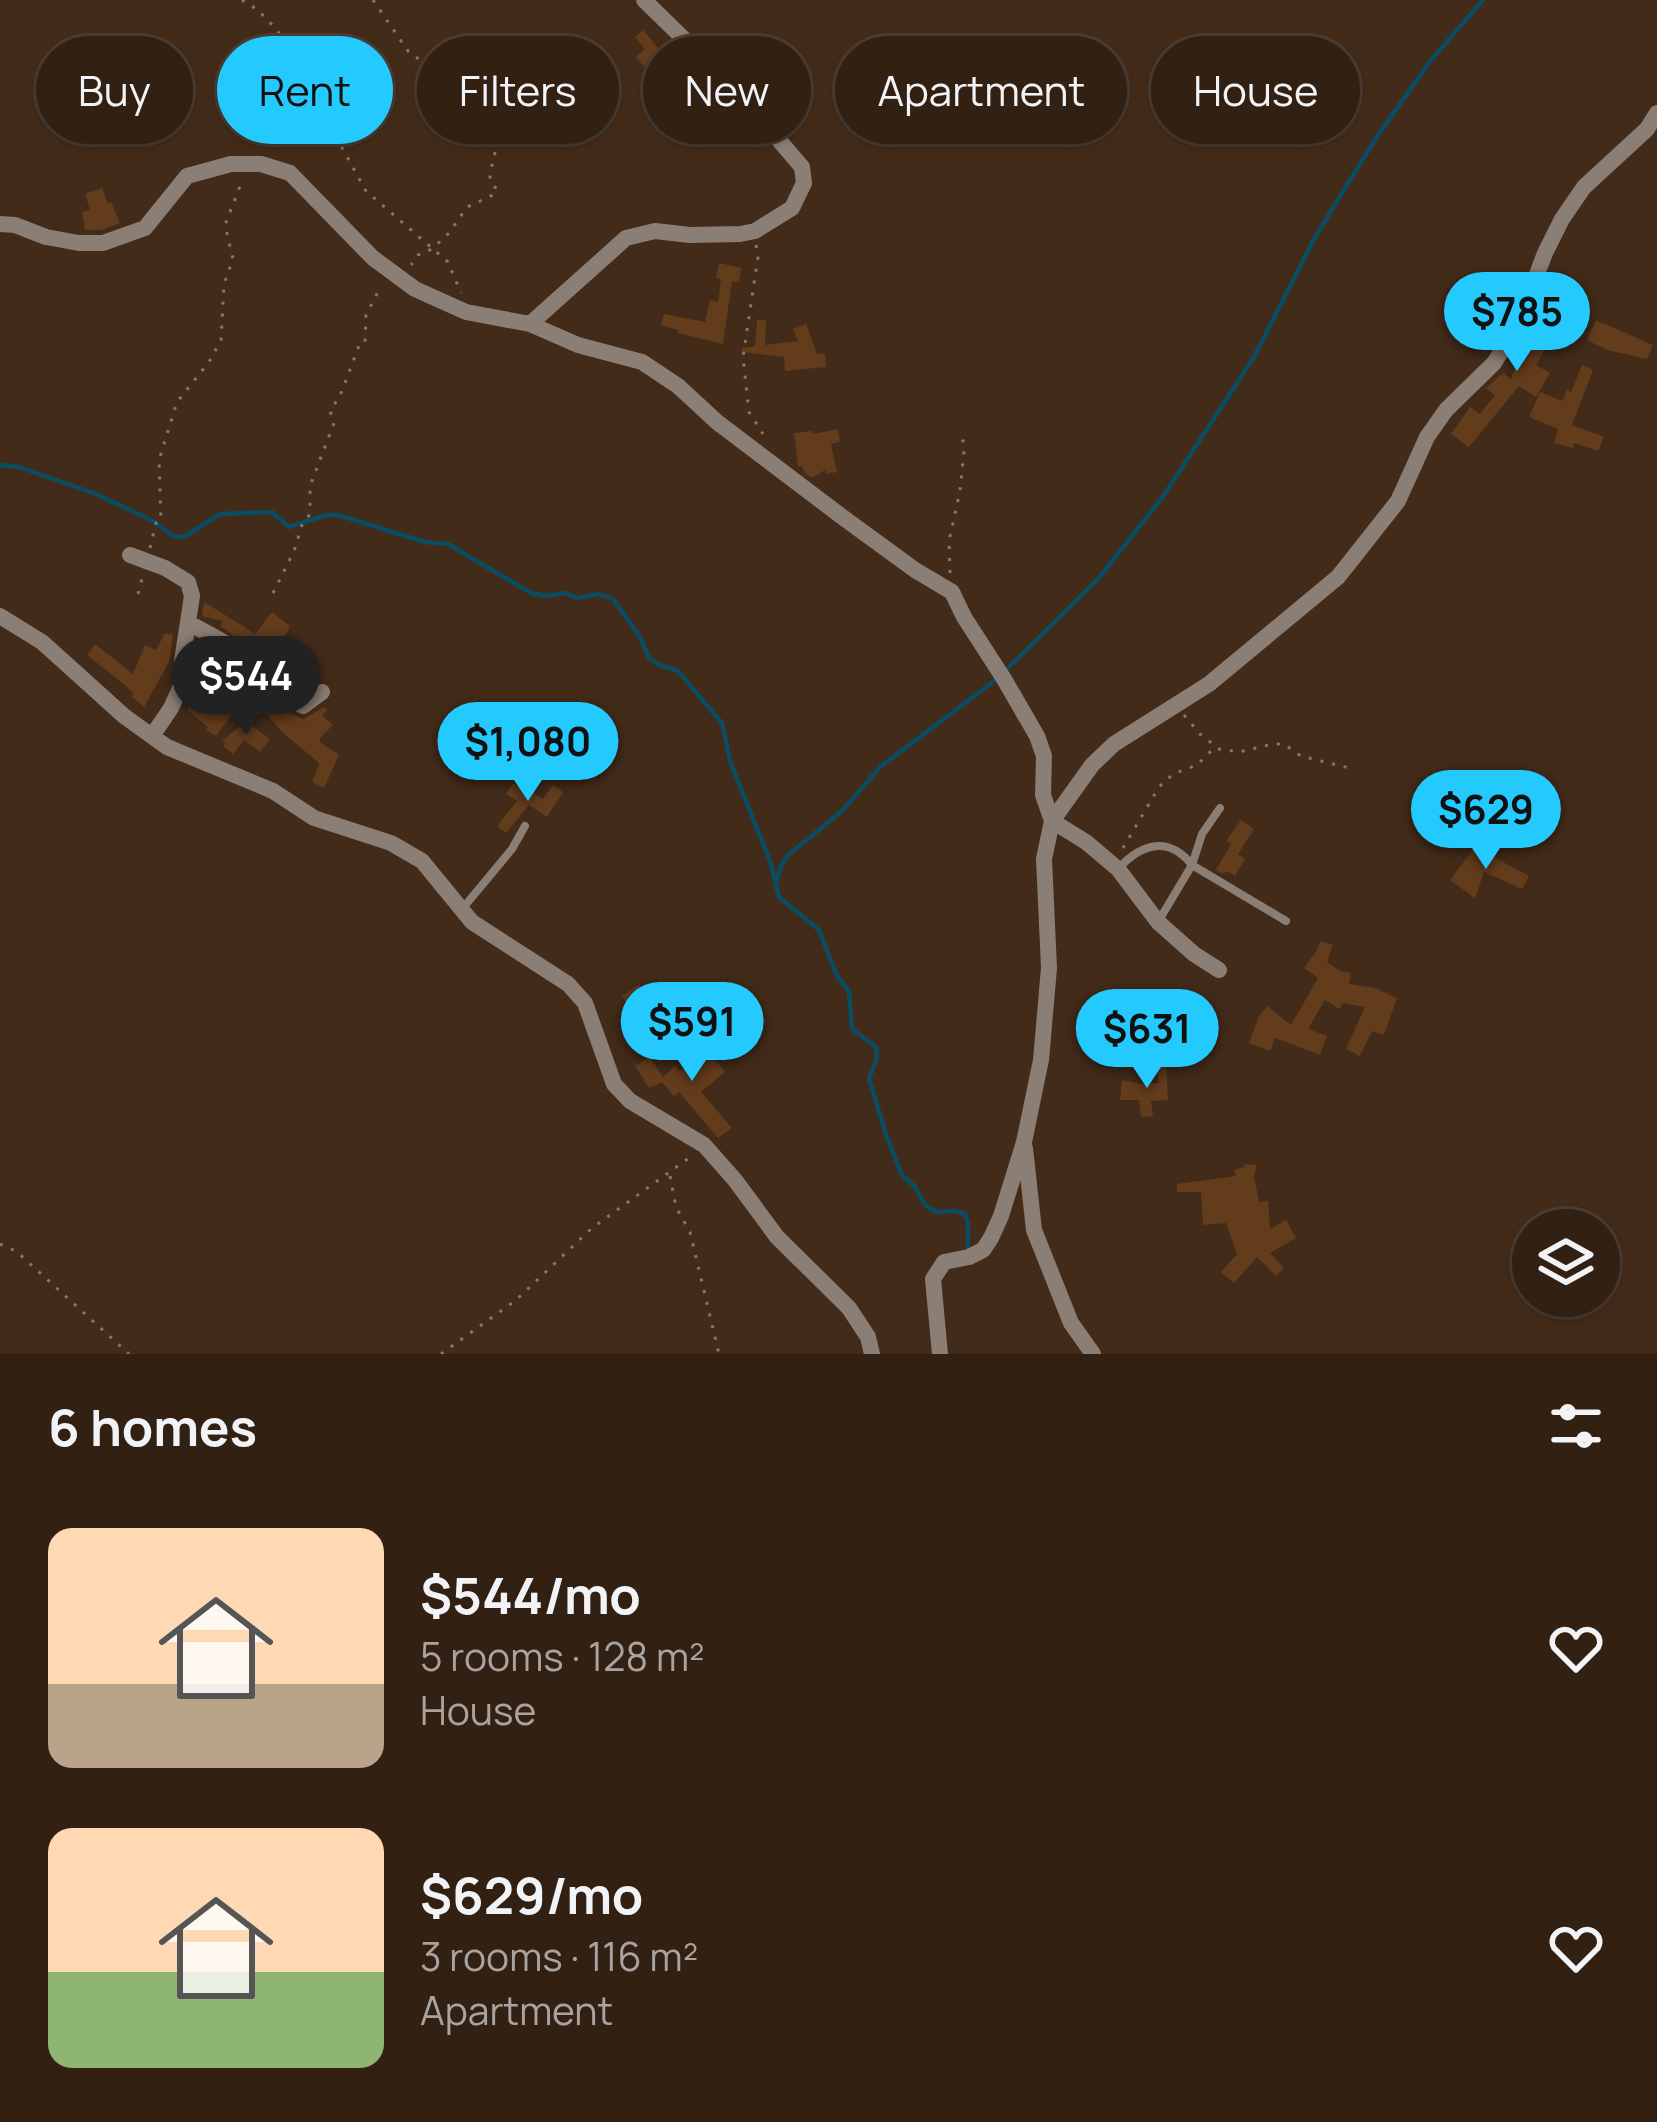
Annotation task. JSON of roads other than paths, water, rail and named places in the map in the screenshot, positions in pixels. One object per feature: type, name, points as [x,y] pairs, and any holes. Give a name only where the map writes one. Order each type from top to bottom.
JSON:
[{"type":"street","points":[[530,324],[626,238],[655,231],[690,235],[755,231],[792,208],[804,183],[802,166],[734,88],[644,0]]},
{"type":"street","points":[[940,1354],[933,1279],[944,1262],[983,1250],[991,1238],[1024,1142],[1041,1060],[1049,968],[1044,859],[1052,821],[1092,765],[1114,744],[1209,684],[1338,577],[1398,501],[1427,437],[1446,410],[1493,363],[1517,327],[1545,253],[1584,187],[1647,129],[1657,113]]},
{"type":"street","points":[[0,224],[46,237],[103,243],[146,228],[187,176],[211,167],[261,164],[290,173],[400,280],[466,312],[530,324],[578,345],[642,362],[841,516],[952,592],[1036,736],[1044,755],[1043,795],[1052,821],[1116,867],[1158,922],[1219,970]]},
{"type":"street","points":[[138,558],[188,582],[192,596],[182,661],[186,675],[152,736]]},
{"type":"street","points":[[0,616],[42,642],[124,716],[167,747],[273,790],[314,818],[391,843],[422,861],[472,922],[568,984],[585,1003],[614,1084],[631,1102],[704,1145],[777,1237],[849,1309],[868,1337],[872,1354]]},
{"type":"street","points":[[189,623],[242,653],[290,700],[303,706],[322,692]]},
{"type":"street","points":[[1024,1142],[1034,1230],[1071,1323],[1093,1354]]},
{"type":"lane","points":[[1158,922],[1220,808]]},
{"type":"lane","points":[[462,909],[525,826]]},
{"type":"lane","points":[[1116,867],[1132,854],[1168,846],[1286,921]]},
{"type":"waterway","points":[[1006,670],[1099,578],[1164,495],[1254,357],[1314,239],[1376,138],[1431,60],[1483,0]]},
{"type":"waterway","points":[[0,465],[96,494],[173,536],[184,537],[220,514],[272,512],[289,527],[338,515],[425,542],[448,544],[531,593],[565,593],[577,598],[599,594],[613,599],[649,658],[678,671],[722,723],[731,764],[770,861],[779,897],[819,930],[837,976],[849,991],[852,1029],[876,1047],[869,1078],[902,1175],[936,1212],[965,1214],[968,1249]]},
{"type":"waterway","points":[[776,882],[788,855],[842,811],[880,767],[998,678]]}]
